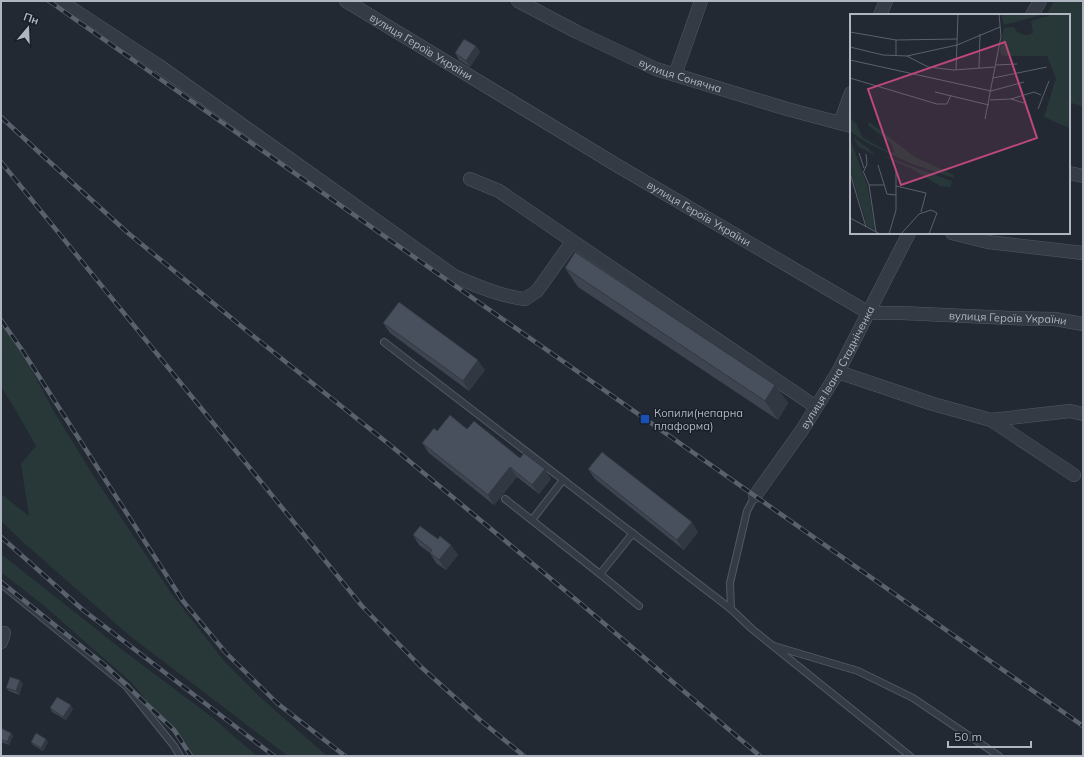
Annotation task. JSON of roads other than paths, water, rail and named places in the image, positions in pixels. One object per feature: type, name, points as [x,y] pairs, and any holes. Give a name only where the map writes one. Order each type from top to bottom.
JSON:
[{"type":"street","points":[[60,1],[158,65],[454,276],[487,290],[515,298],[525,299],[537,291],[572,242]]},
{"type":"street","name":"вулиця Героїв України","points":[[346,1],[591,149],[869,313],[1055,319],[1083,324]]},
{"type":"street","name":"вулиця Сонячна","points":[[518,1],[577,32],[656,69],[787,109],[845,124]]},
{"type":"street","points":[[675,75],[701,1]]},
{"type":"street","points":[[880,14],[886,1]]},
{"type":"street","points":[[1033,14],[1040,1]]},
{"type":"street","points":[[845,124],[850,98]]},
{"type":"street","points":[[1070,173],[1083,176]]},
{"type":"street","points":[[470,179],[498,192],[816,407]]},
{"type":"street","name":"вулиця Івана Стадніченка","points":[[755,496],[802,430],[838,372],[908,234]]},
{"type":"street","points":[[956,234],[988,242],[1083,253]]},
{"type":"street","points":[[838,372],[933,404],[991,420],[1074,475]]},
{"type":"street","points":[[991,420],[1070,411],[1083,414]]},
{"type":"lane","points":[[384,342],[731,609],[771,645],[910,756]]},
{"type":"lane","points":[[532,520],[563,480]]},
{"type":"lane","points":[[731,609],[730,583],[746,511],[755,496]]},
{"type":"lane","points":[[505,499],[639,606]]},
{"type":"lane","points":[[600,574],[633,533]]},
{"type":"lane","points":[[1,584],[126,686],[174,746],[180,756]]},
{"type":"lane","points":[[771,645],[858,671],[906,695],[999,756]]},
{"type":"railway","points":[[49,1],[1083,726]]},
{"type":"railway","points":[[1,117],[128,233],[252,335],[390,445],[580,603],[760,756]]},
{"type":"railway","points":[[1,162],[362,606],[420,666],[480,720],[524,756]]},
{"type":"railway","points":[[1,320],[22,350],[183,601],[226,653],[277,703],[345,756]]},
{"type":"railway","points":[[1,537],[83,610],[274,756]]},
{"type":"railway","points":[[1,582],[106,666],[174,730],[191,756]]},
{"type":"place","name":"Копили(непарна плаформа)","points":[[645,419]]}]
